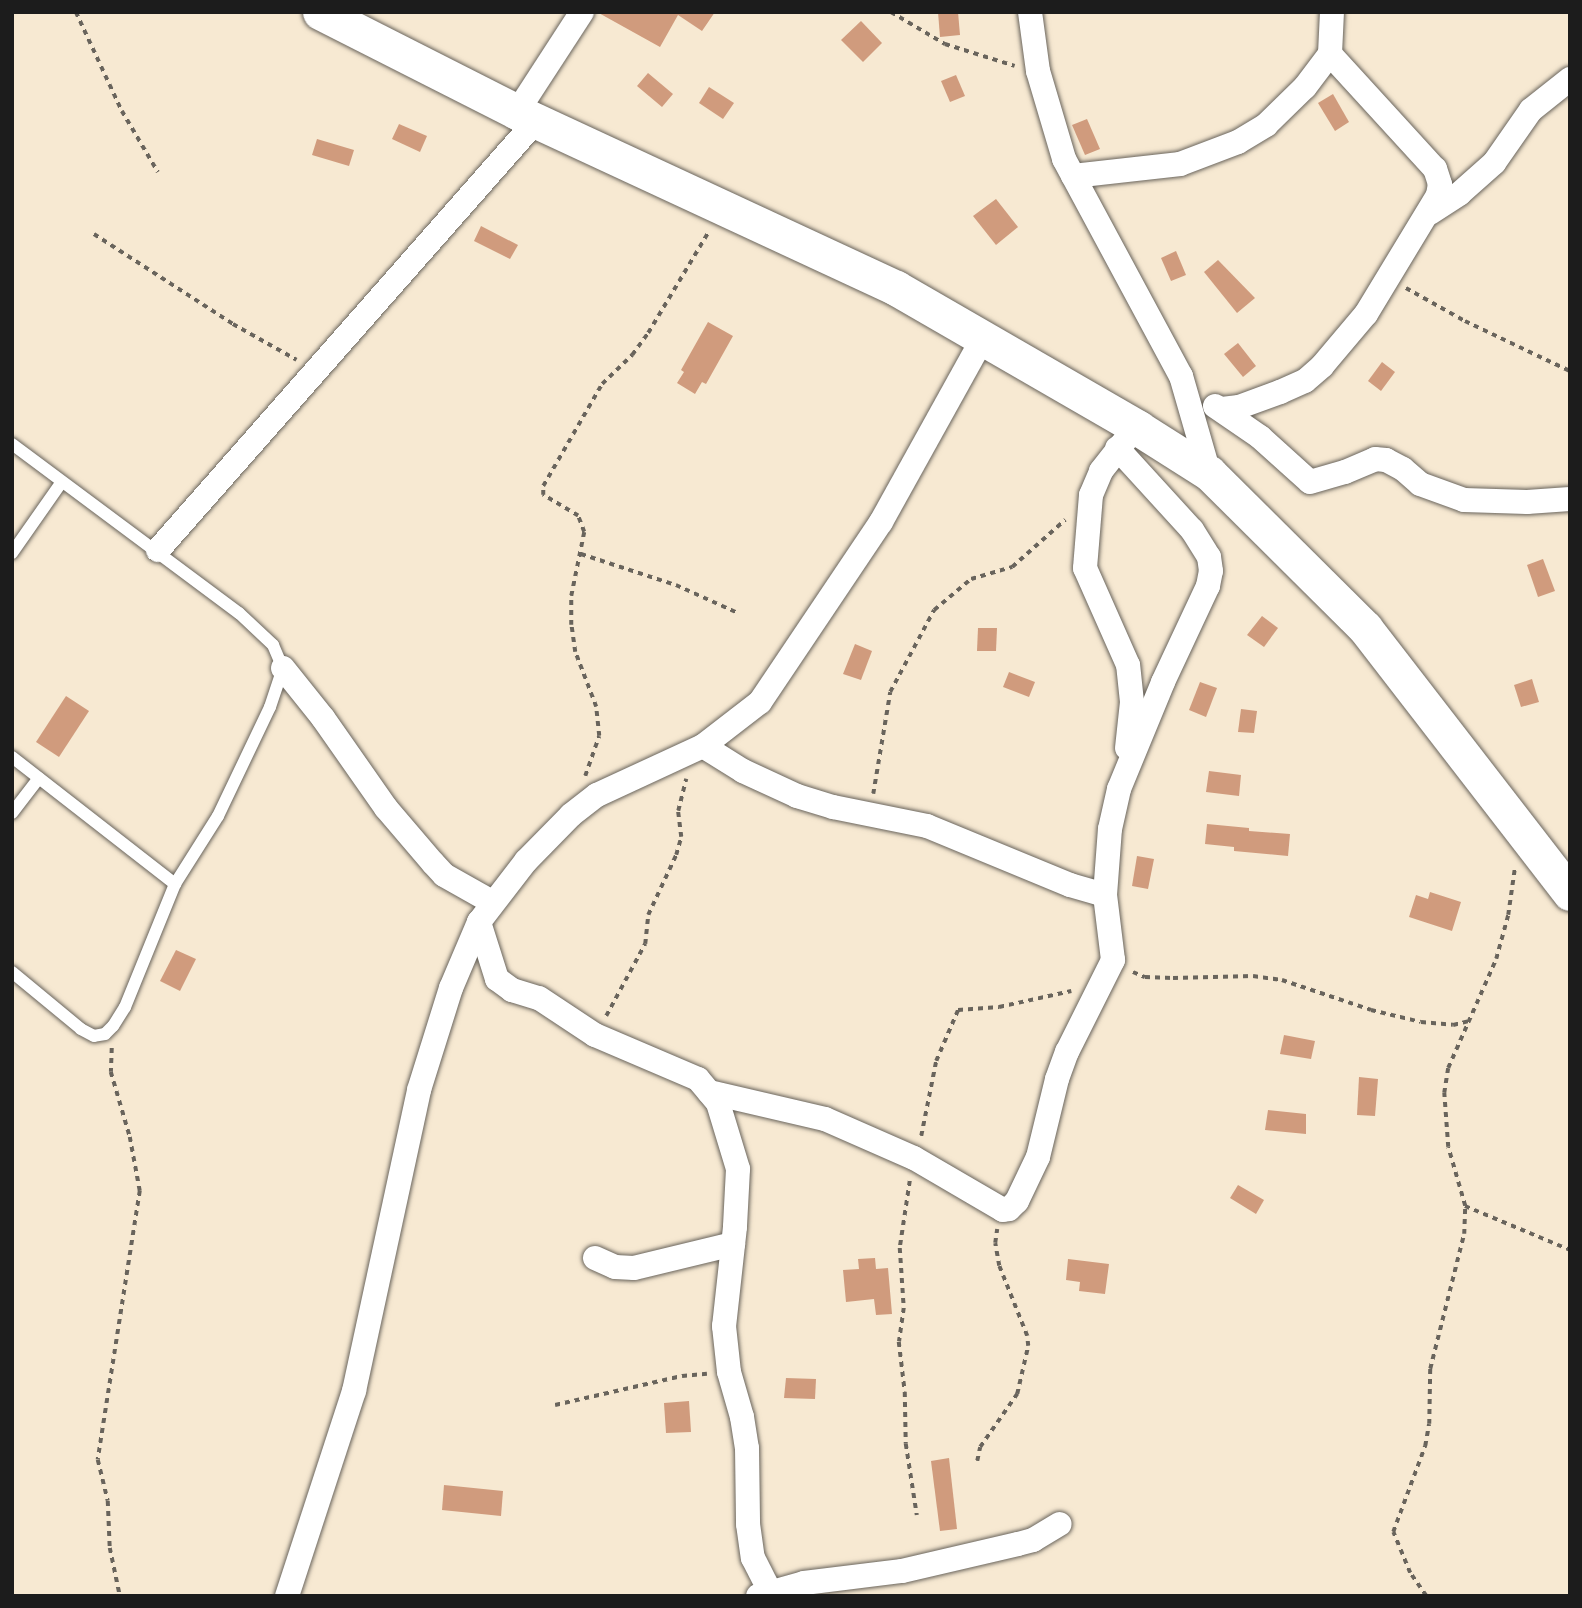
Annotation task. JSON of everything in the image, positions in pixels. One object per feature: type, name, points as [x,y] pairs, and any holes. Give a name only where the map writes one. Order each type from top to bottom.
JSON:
[{"type":"main road","points":[[320,12],[526,116],[895,288],[984,338],[1128,438],[1209,473],[1365,628],[1570,893]]},
{"type":"street","points":[[158,550],[317,371],[526,116],[582,12]]},
{"type":"street","points":[[1030,12],[1038,71],[1064,159],[1181,376],[1209,473]]},
{"type":"street","points":[[1073,176],[1180,164],[1238,142],[1266,125],[1305,87],[1330,54],[1332,12]]},
{"type":"street","points":[[1222,409],[1239,407],[1304,381],[1334,354],[1366,314],[1389,278],[1430,212],[1440,184],[1435,169],[1330,54]]},
{"type":"street","points":[[1430,212],[1459,194],[1494,163],[1531,110],[1570,79]]},
{"type":"street","points":[[287,1596],[354,1391],[419,1090],[451,988],[485,912],[571,815],[597,795],[700,747],[760,702],[881,522],[984,338]]},
{"type":"street","points":[[1191,406],[1213,404],[1222,409],[1260,437],[1292,469],[1310,482],[1345,472],[1375,459],[1395,465],[1434,491],[1464,500],[1527,502],[1570,499]]},
{"type":"street","points":[[709,1092],[825,1119],[914,1158],[1003,1210],[1009,1209],[1017,1201],[1038,1157],[1057,1079],[1108,971],[1105,895],[1110,829],[1132,702],[1128,665],[1085,568],[1091,495],[1101,471],[1128,438],[1209,557],[1211,571],[1208,586],[1163,682],[1119,789]]},
{"type":"street","points":[[283,668],[323,718],[386,808],[433,863],[485,912],[497,979],[512,990],[539,999],[602,1038],[698,1079],[718,1102],[738,1169],[724,1326],[729,1372],[743,1417],[747,1448],[748,1524],[753,1558],[763,1593],[804,1583],[902,1571],[1033,1540],[1060,1524]]},
{"type":"street","points":[[700,747],[797,796],[927,826],[1070,886],[1105,895]]},
{"type":"street","points":[[594,1258],[615,1268],[634,1268],[733,1244]]},
{"type":"lane","points":[[12,444],[61,483],[158,550],[239,613],[274,645],[283,668],[270,707],[218,816],[175,884],[125,1007],[113,1026],[105,1034],[94,1036],[12,972]]},
{"type":"lane","points":[[12,553],[61,483]]},
{"type":"lane","points":[[12,757],[175,884]]},
{"type":"lane","points":[[12,813],[39,778]]},
{"type":"path","points":[[76,12],[122,111],[158,172]]},
{"type":"path","points":[[891,12],[945,44],[1038,71]]},
{"type":"path","points":[[571,815],[599,736],[596,707],[572,641],[571,596],[584,532],[581,521],[543,495],[543,486],[602,384],[632,355],[648,333],[724,208]]},
{"type":"path","points":[[94,234],[233,324],[317,371]]},
{"type":"path","points":[[1389,278],[1465,321],[1570,371]]},
{"type":"path","points":[[870,814],[890,692],[934,610],[971,579],[1012,568],[1091,495]]},
{"type":"path","points":[[581,554],[676,585],[738,612]]},
{"type":"path","points":[[602,1038],[606,1018],[645,944],[648,915],[676,855],[681,837],[681,797],[700,747]]},
{"type":"path","points":[[1426,1596],[1410,1573],[1393,1531],[1425,1446],[1429,1424],[1430,1369],[1464,1234],[1465,1206],[1448,1147],[1444,1093],[1448,1068],[1496,959],[1508,915],[1515,880],[1515,822]]},
{"type":"path","points":[[917,1515],[906,1444],[905,1392],[899,1342],[904,1308],[900,1248],[914,1158],[926,1119],[936,1061],[958,1010],[1042,998],[1108,971],[1145,977],[1253,976],[1282,980],[1371,1010],[1422,1022],[1452,1025],[1469,1021]]},
{"type":"path","points":[[113,1026],[111,1072],[130,1137],[140,1191],[98,1460],[108,1501],[110,1548],[120,1596]]},
{"type":"path","points":[[1465,1206],[1570,1250]]},
{"type":"path","points":[[977,1461],[980,1447],[1017,1394],[1028,1346],[1027,1336],[999,1266],[995,1243],[1003,1210]]},
{"type":"path","points":[[555,1405],[682,1376],[729,1372]]},
{"type":"building","points":[[597,12],[715,12],[702,31],[678,15],[660,47]]},
{"type":"building","points":[[938,12],[958,12],[960,35],[940,37]]},
{"type":"building","points":[[861,21],[882,43],[863,62],[841,40]]},
{"type":"building","points":[[648,73],[673,94],[662,107],[637,86]]},
{"type":"building","points":[[956,75],[965,96],[950,102],[941,81]]},
{"type":"building","points":[[709,87],[734,103],[723,119],[699,103]]},
{"type":"building","points":[[1333,94],[1349,122],[1335,131],[1318,103]]},
{"type":"building","points":[[1087,119],[1100,149],[1085,155],[1072,125]]},
{"type":"building","points":[[399,124],[427,136],[420,152],[392,139]]},
{"type":"building","points":[[317,139],[354,150],[349,166],[312,155]]},
{"type":"building","points":[[996,199],[1018,227],[996,245],[973,216]]},
{"type":"building","points":[[481,226],[518,245],[510,259],[474,241]]},
{"type":"building","points":[[1176,251],[1186,275],[1171,281],[1161,258]]},
{"type":"building","points":[[1218,260],[1255,298],[1237,313],[1204,272]]},
{"type":"building","points":[[708,322],[733,336],[706,384],[702,382],[695,394],[677,383],[684,372],[681,370]]},
{"type":"building","points":[[1238,343],[1256,366],[1243,377],[1224,354]]},
{"type":"building","points":[[1382,362],[1395,372],[1381,391],[1368,381]]},
{"type":"building","points":[[1543,559],[1555,591],[1538,597],[1527,565]]},
{"type":"building","points":[[1262,616],[1278,628],[1264,647],[1247,635]]},
{"type":"building","points":[[978,628],[997,628],[996,651],[977,651]]},
{"type":"building","points":[[855,644],[872,651],[861,680],[843,674]]},
{"type":"building","points":[[1009,672],[1035,682],[1029,697],[1003,687]]},
{"type":"building","points":[[1532,679],[1539,702],[1521,707],[1514,685]]},
{"type":"building","points":[[1200,682],[1217,688],[1206,717],[1189,710]]},
{"type":"building","points":[[66,696],[89,711],[59,757],[36,742]]},
{"type":"building","points":[[1241,709],[1257,711],[1254,733],[1238,732]]},
{"type":"building","points":[[1209,771],[1241,775],[1239,796],[1206,792]]},
{"type":"building","points":[[1207,824],[1290,834],[1288,856],[1234,851],[1234,847],[1205,844]]},
{"type":"building","points":[[1137,856],[1154,859],[1148,889],[1132,886]]},
{"type":"building","points":[[1430,892],[1461,902],[1452,931],[1409,917],[1416,895],[1428,899]]},
{"type":"building","points":[[176,950],[196,959],[180,991],[160,981]]},
{"type":"building","points":[[1284,1035],[1315,1041],[1311,1059],[1280,1054]]},
{"type":"building","points":[[1359,1077],[1378,1079],[1375,1116],[1357,1115]]},
{"type":"building","points":[[1268,1110],[1306,1114],[1306,1134],[1265,1130]]},
{"type":"building","points":[[1238,1185],[1264,1200],[1256,1214],[1230,1198]]},
{"type":"building","points":[[875,1258],[876,1269],[888,1268],[892,1314],[876,1315],[874,1299],[846,1302],[843,1270],[859,1269],[858,1259]]},
{"type":"building","points":[[1068,1259],[1109,1264],[1105,1294],[1079,1291],[1080,1282],[1066,1280]]},
{"type":"building","points":[[786,1378],[816,1379],[815,1399],[784,1398]]},
{"type":"building","points":[[689,1401],[691,1432],[666,1433],[664,1403]]},
{"type":"building","points":[[949,1458],[957,1529],[940,1531],[931,1461]]},
{"type":"building","points":[[444,1485],[503,1491],[501,1516],[442,1510]]}]
